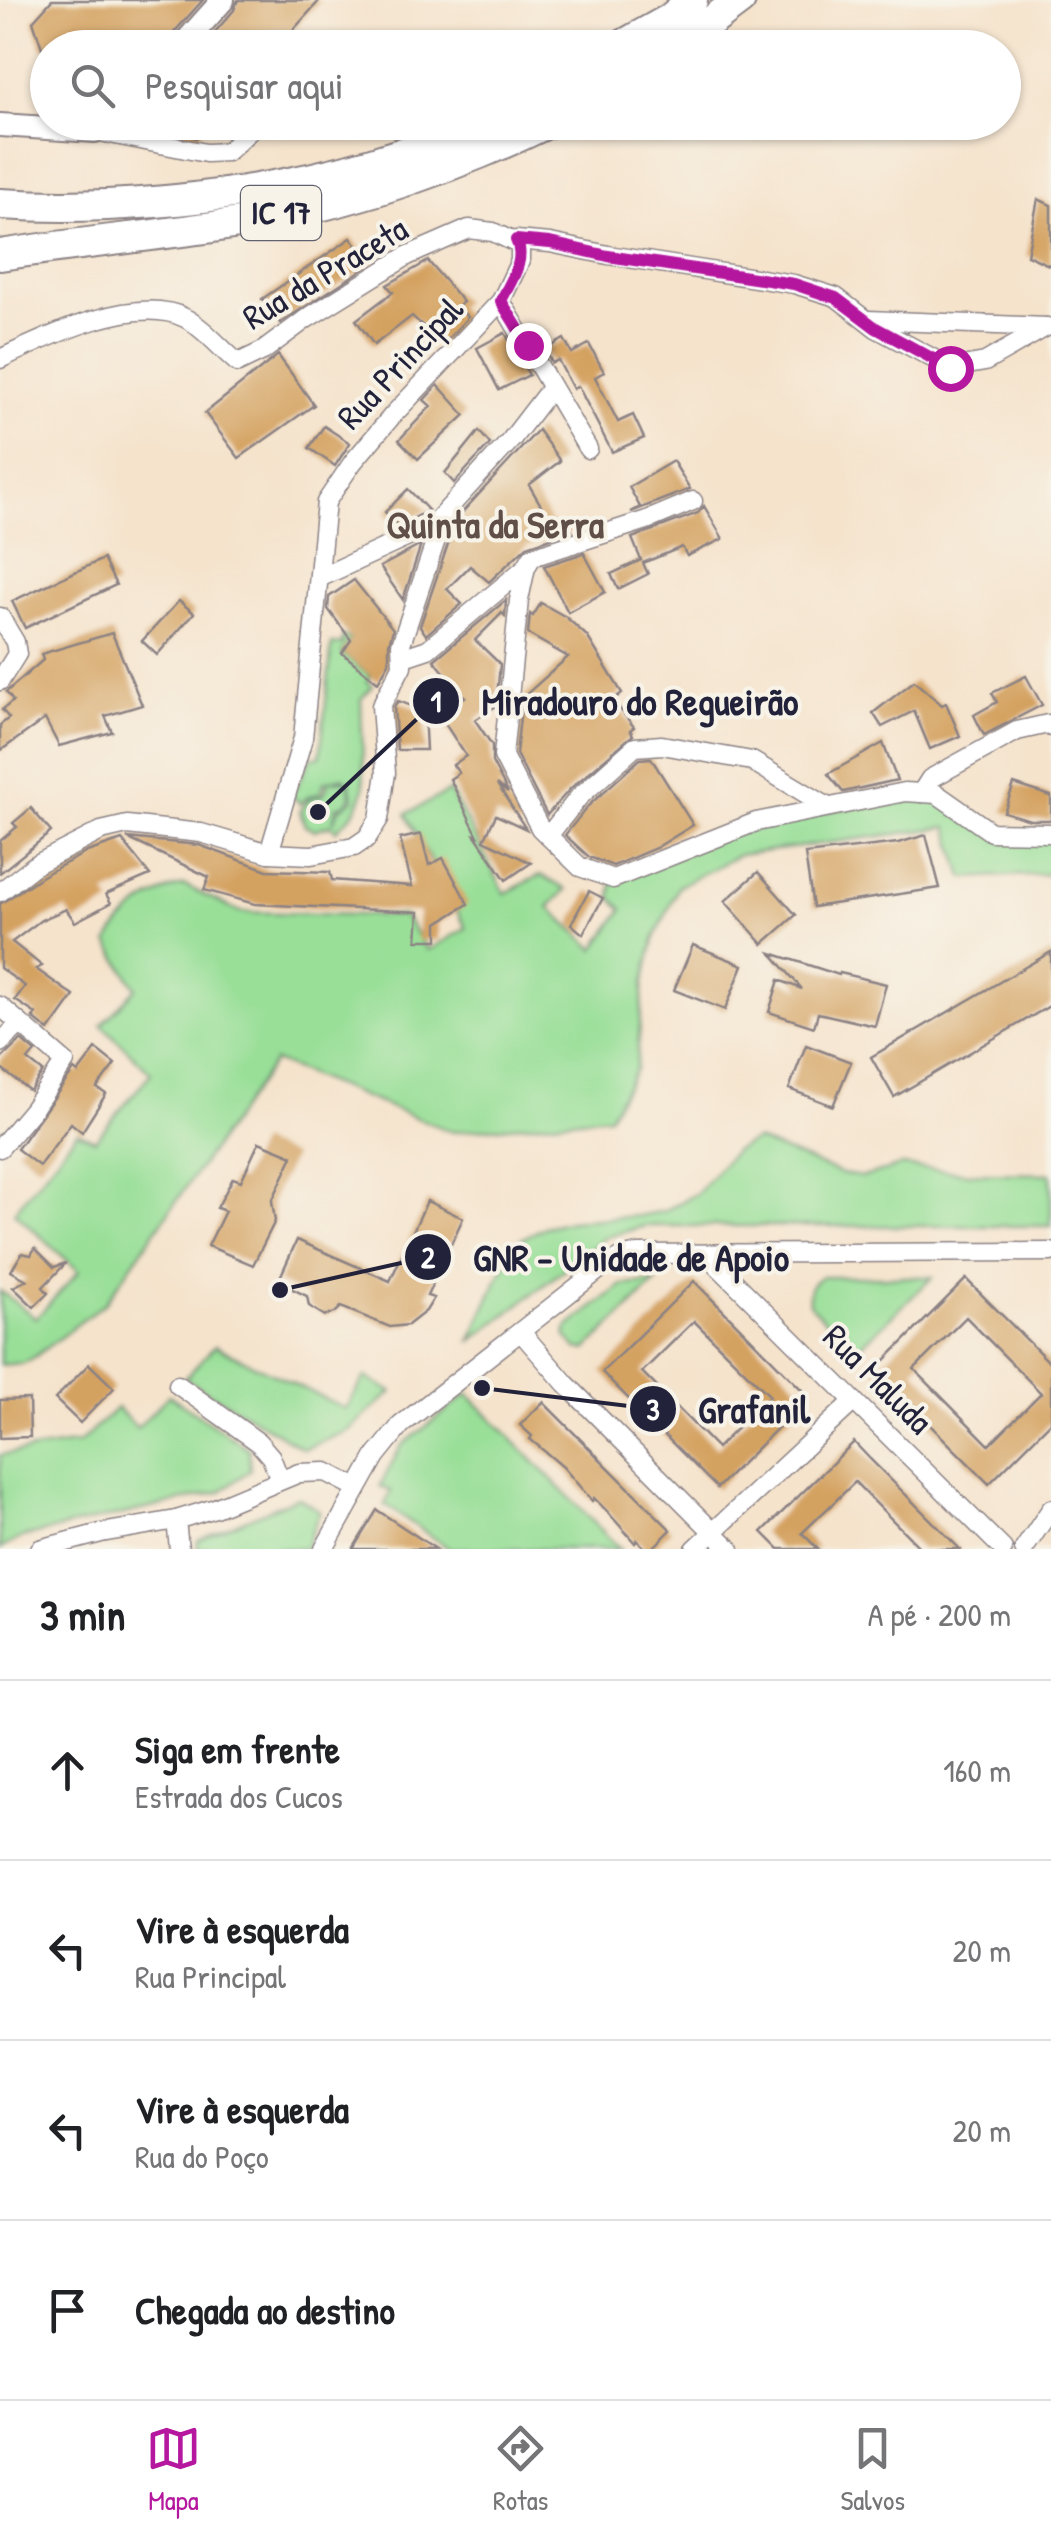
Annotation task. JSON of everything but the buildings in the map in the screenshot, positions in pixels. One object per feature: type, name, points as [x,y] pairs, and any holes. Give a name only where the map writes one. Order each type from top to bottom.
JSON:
[{"type":"highway","points":[[649,30],[692,0]]},
{"type":"highway","points":[[700,30],[740,0]]},
{"type":"highway","name":"IC 17","points":[[0,204],[66,208],[232,194],[357,166],[429,140]]},
{"type":"highway","name":"IC 17","points":[[0,254],[216,226],[352,197],[512,140]]},
{"type":"street","points":[[196,30],[223,0]]},
{"type":"street","points":[[0,124],[30,125]]},
{"type":"street","points":[[163,140],[216,152],[226,152],[239,140]]},
{"type":"street","name":"Rua da Praceta","points":[[0,358],[51,334],[110,316],[163,310],[188,319],[238,363],[263,351],[306,319],[407,256],[470,229],[516,240]]},
{"type":"street","points":[[516,240],[794,284],[836,298],[922,356],[950,368],[985,362],[1048,327]]},
{"type":"street","name":"Rua Principal","points":[[269,854],[303,738],[326,502],[392,416],[501,301],[520,261],[516,240]]},
{"type":"street","points":[[501,301],[588,449]]},
{"type":"street","points":[[867,320],[1048,327]]},
{"type":"street","points":[[320,578],[432,526],[511,440],[550,388]]},
{"type":"street","points":[[693,501],[532,557],[526,567],[503,756],[540,828],[580,867],[613,879],[756,822],[905,792],[937,794],[991,832],[1051,832]]},
{"type":"street","points":[[0,892],[35,865],[101,830],[127,825],[202,834],[269,854],[311,855],[354,846],[367,838],[379,820],[386,772],[381,706],[404,656],[401,644],[436,540],[432,526]]},
{"type":"street","points":[[404,656],[428,649],[526,567]]},
{"type":"street","points":[[0,617],[15,642],[17,654],[0,682]]},
{"type":"street","points":[[921,793],[930,780],[1017,731],[1048,724],[1051,727]]},
{"type":"street","points":[[548,836],[580,798],[634,747],[662,745],[752,761],[828,807]]},
{"type":"street","points":[[0,1006],[65,1062],[0,1148]]},
{"type":"street","points":[[0,1043],[20,1024]]},
{"type":"street","points":[[324,1549],[384,1444],[401,1425],[600,1269],[621,1258],[638,1254],[1051,1252]]},
{"type":"street","name":"Rua Maluda","points":[[707,1254],[1003,1549]]},
{"type":"street","points":[[521,1332],[558,1376],[730,1549]]},
{"type":"street","points":[[178,1385],[258,1442],[271,1457],[280,1480]]},
{"type":"street","points":[[695,1549],[854,1401]]},
{"type":"street","points":[[40,1549],[176,1520],[299,1473],[326,1472],[357,1488]]},
{"type":"street","points":[[1024,1549],[1051,1509]]},
{"type":"street","points":[[176,1520],[179,1549]]},
{"type":"green space","points":[[343,636],[351,640],[342,653],[370,676],[367,682],[373,686],[361,699],[364,788],[354,812],[336,830],[330,825],[315,830],[305,826],[300,811],[310,798],[323,795],[329,781],[345,780],[351,793],[346,804],[336,807],[333,823],[339,809],[354,799],[349,782],[343,777],[324,782],[320,794],[309,796],[300,804],[292,795],[311,758],[320,756],[332,644],[342,645]]},
{"type":"green space","points":[[450,791],[505,893],[541,875],[566,890],[549,907],[595,949],[623,909],[611,898],[613,879],[756,822],[937,794],[991,831],[1051,833],[1051,874],[963,878],[948,827],[739,855],[679,886],[654,940],[644,982],[636,1069],[609,1116],[452,1132],[274,1061],[105,1303],[36,1356],[24,1363],[0,1365],[0,1291],[36,1318],[79,1271],[14,1212],[77,1132],[95,1140],[151,1073],[102,1025],[136,988],[108,943],[122,922],[149,899],[184,885],[240,912],[404,916],[428,950],[466,928],[406,814]]},
{"type":"green space","points":[[756,1140],[842,1174],[863,1177],[901,1166],[971,1173],[1051,1174],[1051,1226],[645,1226],[606,1237],[470,1342],[498,1278],[521,1239],[570,1221],[664,1211],[697,1193],[735,1150]]},
{"type":"green space","points":[[821,1277],[933,1277],[855,1351],[809,1304],[810,1288]]},
{"type":"green space","points":[[656,1282],[586,1350],[577,1349],[566,1336],[567,1328],[622,1285]]},
{"type":"green space","points":[[215,1346],[346,1409],[365,1377],[392,1392],[348,1431],[304,1449],[185,1378]]},
{"type":"green space","points":[[468,1394],[620,1549],[450,1549],[385,1505],[391,1491],[380,1486],[401,1446]]},
{"type":"green space","points":[[169,1395],[249,1449],[250,1470],[220,1492],[23,1537],[0,1549],[0,1455],[79,1443],[117,1408],[137,1428]]},
{"type":"green space","points":[[298,1497],[320,1511],[305,1549],[197,1549],[198,1540]]},
{"type":"place","name":"Miradouro do Regueirão","points":[[318,812]]},
{"type":"place","name":"GNR - Unidade de Apoio","points":[[280,1290]]},
{"type":"place","name":"Grafanil","points":[[482,1388]]},
{"type":"district","name":"Quinta da Serra","points":[[495,525]]},
{"type":"route","points":[[528,345],[501,301],[520,261],[516,240],[794,284],[836,298],[876,328],[950,368]]}]
